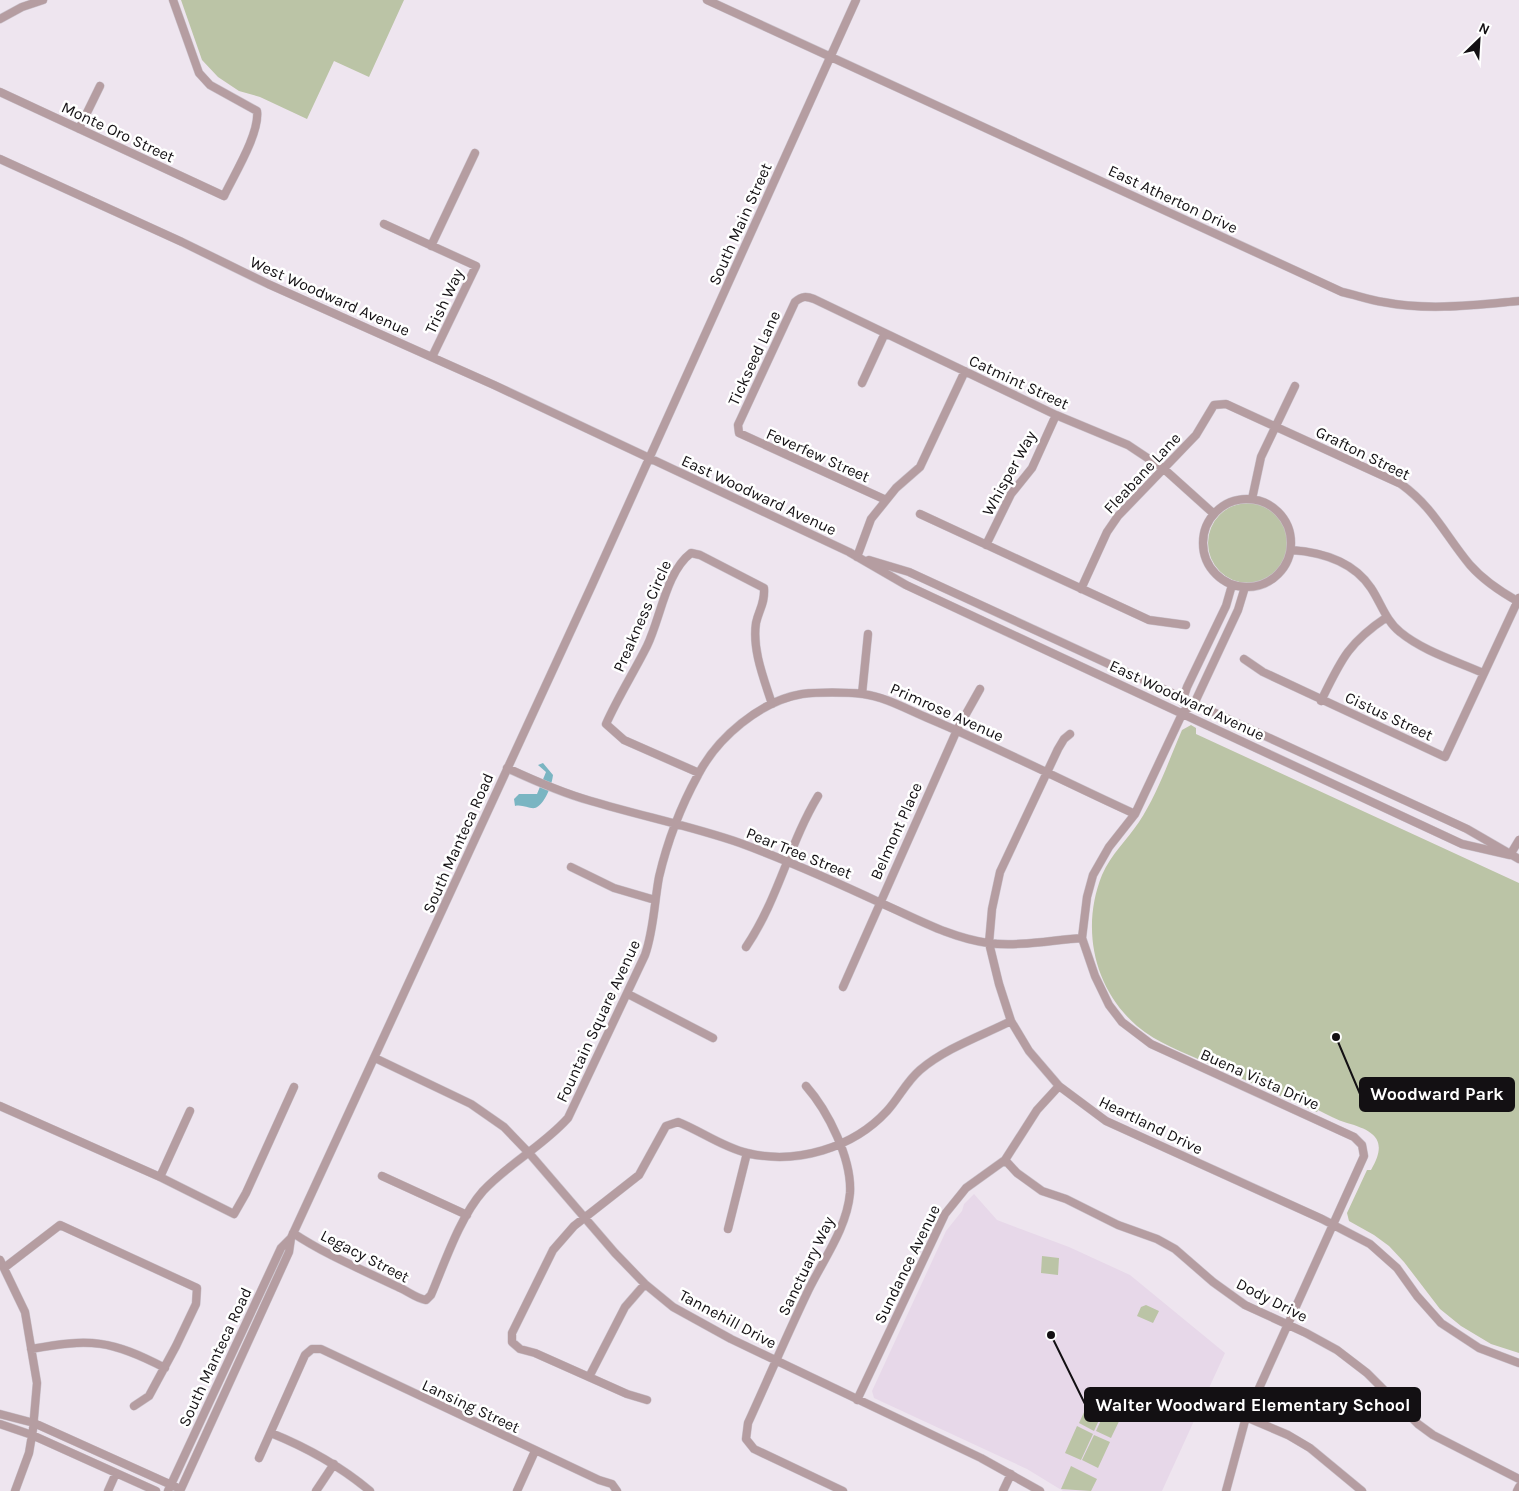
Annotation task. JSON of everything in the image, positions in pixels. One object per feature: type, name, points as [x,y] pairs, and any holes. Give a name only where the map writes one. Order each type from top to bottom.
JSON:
[{"type":"street","points":[[0,19],[22,7],[43,0]]},
{"type":"street","name":"Monte Oro Street","points":[[0,92],[224,196],[255,131],[258,119],[257,111],[210,85],[199,73],[173,0]]},
{"type":"street","name":"East Atherton Drive","points":[[707,0],[1342,292],[1384,303],[1413,306],[1457,306],[1519,301]]},
{"type":"street","name":"South Main Street","points":[[648,459],[856,0]]},
{"type":"street","points":[[79,129],[100,86]]},
{"type":"street","points":[[431,246],[475,153]]},
{"type":"street","name":"West Woodward Avenue","points":[[0,159],[182,242],[268,284],[492,384],[648,459]]},
{"type":"street","name":"Trish Way","points":[[384,224],[476,266],[432,357]]},
{"type":"street","name":"Catmint Street","points":[[800,297],[806,296],[814,299],[1056,415],[1128,445],[1164,469],[1214,514]]},
{"type":"street","name":"Tickseed Lane","points":[[739,433],[738,426],[795,302],[800,297]]},
{"type":"street","points":[[862,383],[885,333]]},
{"type":"street","points":[[857,557],[872,519],[896,488],[920,467],[965,372]]},
{"type":"street","points":[[1252,499],[1259,464],[1295,386]]},
{"type":"street","name":"Grafton Street","points":[[1214,404],[1226,404],[1401,484],[1429,508],[1471,567],[1493,586],[1519,600]]},
{"type":"street","name":"Fleabane Lane","points":[[1081,589],[1107,532],[1118,516],[1196,436],[1214,404]]},
{"type":"street","name":"Whisper Way","points":[[986,545],[1011,494],[1032,468],[1056,415]]},
{"type":"street","name":"Feverfew Street","points":[[739,433],[886,500]]},
{"type":"street","name":"East Woodward Avenue","points":[[648,459],[857,557],[906,585],[1183,712],[1462,844],[1510,855]]},
{"type":"street","name":"South Manteca Road","points":[[170,1488],[281,1248],[292,1235],[376,1058],[648,459]]},
{"type":"street","points":[[1252,499],[1267,504],[1283,518],[1289,530],[1291,550],[1281,571],[1271,581],[1250,588],[1232,585],[1217,576],[1205,557],[1203,536],[1214,514],[1229,502],[1252,499]]},
{"type":"street","points":[[920,514],[1149,620],[1186,625]]},
{"type":"street","points":[[1291,550],[1313,551],[1346,565],[1370,588],[1387,617],[1400,632],[1419,644],[1483,673],[1519,600]]},
{"type":"street","name":"Preakness Circle","points":[[699,773],[624,740],[606,724],[657,626],[671,581],[681,561],[691,552],[700,554],[764,588],[764,601],[756,623],[758,660],[772,704]]},
{"type":"street","name":"East Woodward Avenue","points":[[857,557],[909,572],[1467,829],[1519,859]]},
{"type":"street","name":"Buena Vista Drive","points":[[1183,712],[1182,699],[1226,606],[1232,585]]},
{"type":"street","name":"Buena Vista Drive","points":[[1226,1491],[1246,1417],[1364,1156],[1359,1141],[1315,1119],[1179,1058],[1134,1033],[1122,1022],[1103,996],[1082,938],[1087,897],[1093,875],[1109,847],[1135,814],[1183,712],[1194,704],[1238,610],[1245,587]]},
{"type":"street","points":[[1322,700],[1343,656],[1353,643],[1387,617]]},
{"type":"street","points":[[862,694],[868,634]]},
{"type":"street","name":"Cistus Street","points":[[1244,659],[1262,672],[1445,757],[1483,673]]},
{"type":"street","name":"Belmont Place","points":[[843,987],[957,730],[980,689]]},
{"type":"street","name":"Primrose Avenue","points":[[677,823],[699,773],[719,745],[750,718],[772,704],[802,694],[862,694],[882,698],[957,730],[1135,814]]},
{"type":"street","name":"Heartland Drive","points":[[1070,734],[1061,744],[1000,872],[994,892],[990,943],[1011,1021],[1029,1051],[1058,1086],[1106,1121],[1355,1235],[1386,1256],[1430,1311],[1456,1334],[1479,1348],[1519,1363]]},
{"type":"street","name":"Pear Tree Street","points":[[507,768],[552,788],[591,801],[677,823],[787,861],[948,933],[990,943],[1082,938]]},
{"type":"street","points":[[746,947],[761,924],[800,828],[818,796]]},
{"type":"street","name":"Fountain Square Avenue","points":[[426,1300],[431,1295],[467,1215],[484,1190],[555,1133],[568,1118],[628,994],[652,935],[655,900],[660,876],[677,823]]},
{"type":"street","points":[[1510,855],[1519,840]]},
{"type":"street","points":[[571,867],[614,888],[655,900]]},
{"type":"street","points":[[628,994],[713,1038]]},
{"type":"street","points":[[646,1400],[627,1394],[535,1353],[520,1349],[512,1342],[512,1333],[553,1250],[574,1226],[639,1175],[666,1126],[678,1122],[728,1147],[748,1154],[800,1155],[840,1145],[855,1139],[885,1113],[913,1077],[923,1068],[947,1053],[1011,1021]]},
{"type":"street","name":"Tannehill Drive","points":[[376,1058],[431,1083],[486,1114],[504,1127],[644,1284],[672,1307],[705,1326],[1011,1474],[1040,1491]]},
{"type":"street","name":"Sanctuary Way","points":[[806,1086],[820,1102],[840,1145],[849,1178],[848,1206],[842,1224],[748,1423],[746,1439],[754,1449],[843,1491]]},
{"type":"street","name":"Sundance Avenue","points":[[857,1400],[945,1214],[966,1188],[1005,1160],[1037,1110],[1058,1086]]},
{"type":"street","points":[[0,1106],[160,1177],[234,1214],[246,1193],[294,1087]]},
{"type":"street","points":[[160,1177],[190,1111]]},
{"type":"street","points":[[728,1229],[748,1154]]},
{"type":"street","name":"Dody Drive","points":[[1005,1160],[1017,1173],[1042,1191],[1066,1199],[1118,1225],[1158,1239],[1175,1249],[1213,1282],[1245,1305],[1287,1324],[1353,1361],[1418,1424],[1433,1435],[1519,1479]]},
{"type":"street","points":[[382,1176],[467,1215]]},
{"type":"street","points":[[4,1268],[60,1225],[197,1288],[196,1304],[164,1368],[149,1396],[134,1406]]},
{"type":"street","name":"South Manteca Road","points":[[181,1490],[290,1252],[292,1235]]},
{"type":"street","name":"Legacy Street","points":[[292,1235],[403,1289],[418,1299],[426,1300]]},
{"type":"street","points":[[0,1260],[25,1312],[37,1383],[34,1423],[29,1453],[15,1491]]},
{"type":"street","points":[[589,1377],[625,1307],[644,1284]]},
{"type":"street","points":[[32,1349],[69,1342],[102,1343],[134,1352],[164,1368]]},
{"type":"street","name":"Lansing Street","points":[[271,1433],[304,1355],[312,1349],[321,1349],[535,1451],[612,1484],[617,1491]]},
{"type":"street","points":[[0,1414],[34,1423],[170,1488],[181,1490]]},
{"type":"street","points":[[1246,1417],[1288,1435],[1310,1448],[1362,1491]]},
{"type":"street","points":[[0,1424],[32,1435],[156,1491]]},
{"type":"street","points":[[259,1458],[271,1433],[303,1446],[334,1464],[370,1491]]},
{"type":"street","points":[[517,1491],[535,1451]]},
{"type":"street","points":[[316,1491],[334,1464]]},
{"type":"street","points":[[108,1491],[116,1474]]},
{"type":"street","points":[[1004,1491],[1011,1474]]},
{"type":"street","points":[[1517,1491],[1519,1487]]},
{"type":"shaded area","points":[[974,1194],[997,1220],[1069,1247],[1130,1275],[1225,1353],[1162,1491],[1063,1491],[1027,1469],[874,1398],[872,1391],[946,1231],[962,1211],[964,1204]]},
{"type":"green space","points":[[181,0],[404,0],[369,77],[334,61],[307,119],[260,97],[239,91],[218,77],[202,60]]},
{"type":"green space","points":[[1248,503],[1263,506],[1276,515],[1285,528],[1288,543],[1285,558],[1276,571],[1263,580],[1248,583],[1233,580],[1220,571],[1211,558],[1208,543],[1211,528],[1220,515],[1233,506]]},
{"type":"green space","points":[[1191,725],[1196,728],[1196,734],[1519,883],[1519,1353],[1491,1344],[1461,1326],[1440,1309],[1404,1262],[1389,1246],[1349,1221],[1347,1213],[1367,1170],[1371,1170],[1379,1152],[1379,1144],[1372,1134],[1318,1110],[1317,1112],[1162,1042],[1137,1026],[1122,1011],[1110,994],[1095,956],[1092,936],[1092,915],[1102,875],[1114,854],[1139,822],[1162,777],[1182,730]]},
{"type":"green space","points":[[1042,1256],[1059,1258],[1058,1275],[1041,1273]]},
{"type":"green space","points":[[1146,1305],[1159,1311],[1153,1323],[1137,1316],[1141,1307]]},
{"type":"green space","points":[[1091,1397],[1106,1405],[1094,1431],[1079,1423]]},
{"type":"green space","points":[[1108,1405],[1123,1413],[1111,1438],[1096,1431]]},
{"type":"green space","points":[[1077,1426],[1093,1434],[1081,1460],[1065,1453]]},
{"type":"green space","points":[[1094,1435],[1110,1442],[1098,1468],[1082,1460]]},
{"type":"green space","points":[[1071,1466],[1097,1479],[1091,1491],[1061,1489]]},
{"type":"water","points":[[543,763],[553,775],[550,789],[545,799],[535,808],[515,806],[514,799],[519,794],[537,794],[546,772],[538,765]]},
{"type":"place","name":"Woodward Park","points":[[1336,1037]]},
{"type":"place","name":"Walter Woodward Elementary School","points":[[1051,1335]]}]
